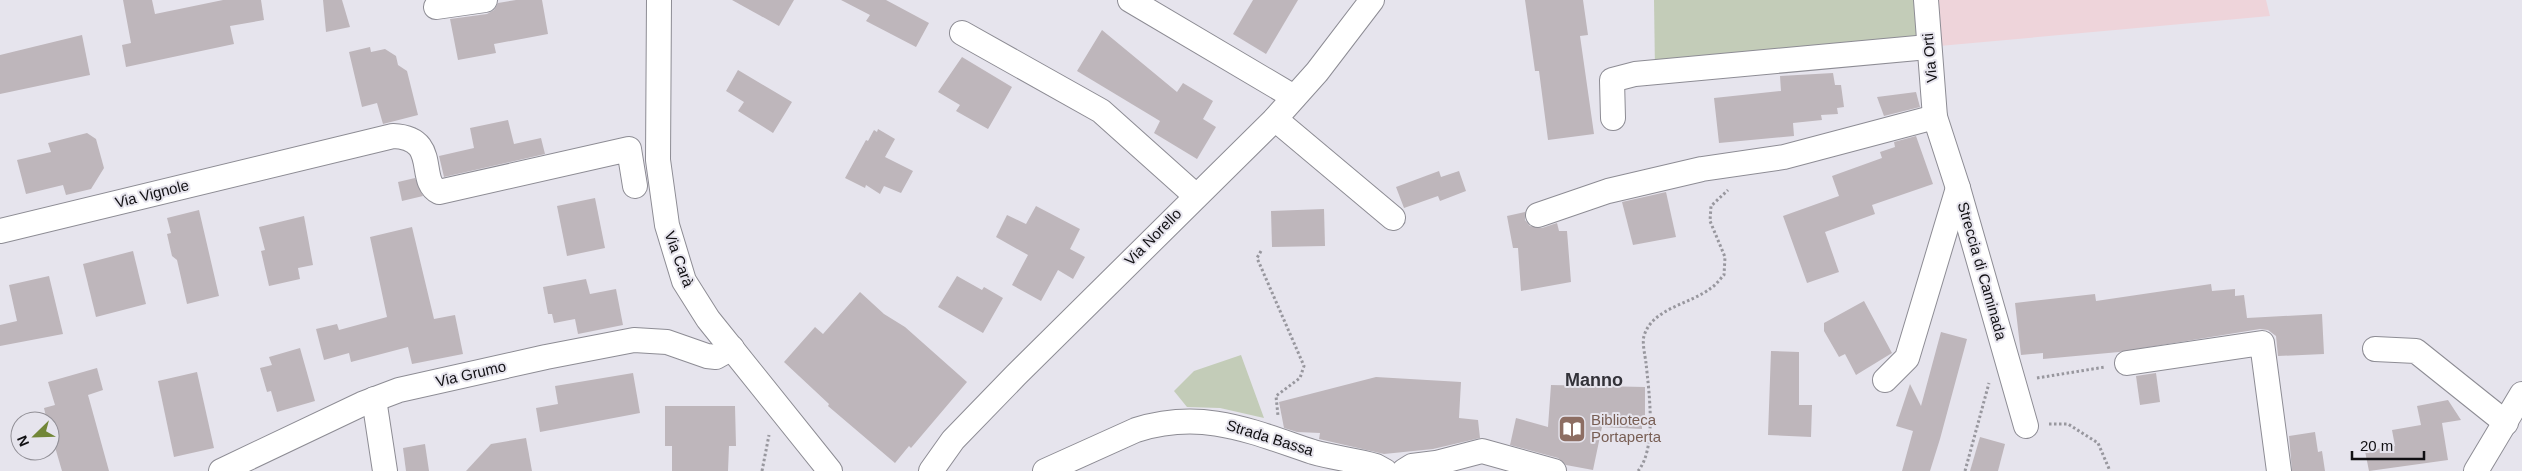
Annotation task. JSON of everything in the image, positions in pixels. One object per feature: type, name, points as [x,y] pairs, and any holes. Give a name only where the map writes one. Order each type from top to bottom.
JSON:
[{"type":"street","points":[[436,7],[484,0]]},
{"type":"street","name":"Via Carà","points":[[659,0],[658,160],[666,225],[684,281],[694,298],[732,348],[830,471]]},
{"type":"street","points":[[1130,0],[1294,97]]},
{"type":"street","name":"Via Norello","points":[[931,471],[953,440],[1275,118],[1317,72],[1372,0]]},
{"type":"street","name":"Via Orti","points":[[1926,0],[1928,47],[1935,117]]},
{"type":"street","points":[[962,33],[1101,111],[1196,196]]},
{"type":"street","points":[[1613,118],[1612,80],[1635,74],[1928,47]]},
{"type":"street","points":[[1538,216],[1608,190],[1702,170],[1784,157],[1935,117]]},
{"type":"street","name":"Streccia di Caminada","points":[[1935,117],[1958,188],[2026,426]]},
{"type":"street","points":[[1275,118],[1393,218]]},
{"type":"street","name":"Via Vignole","points":[[0,231],[381,138],[403,136],[410,139],[422,151],[434,190],[445,192],[629,149],[635,186]]},
{"type":"street","points":[[1885,380],[1907,358],[1958,188]]},
{"type":"street","name":"Via Grumo","points":[[221,471],[374,400],[408,388],[546,356],[634,340],[667,342],[707,356],[716,357],[732,348]]},
{"type":"street","points":[[2127,363],[2262,343],[2280,471]]},
{"type":"street","points":[[2376,349],[2416,351],[2506,423]]},
{"type":"street","points":[[2476,471],[2522,394]]},
{"type":"street","points":[[374,400],[385,471]]},
{"type":"street","name":"Strada Bassa","points":[[1045,471],[1150,426],[1193,420],[1241,427],[1314,452],[1376,466],[1385,471]]},
{"type":"street","points":[[1404,471],[1412,466],[1443,462],[1475,452],[1487,462],[1554,471]]},
{"type":"path","points":[[1638,471],[1644,464],[1647,449],[1650,409],[1644,337],[1655,320],[1682,302],[1711,289],[1724,275],[1725,257],[1710,221],[1710,206],[1735,186]]},
{"type":"path","points":[[1261,252],[1257,258],[1304,366],[1300,378],[1276,396],[1279,439]]},
{"type":"path","points":[[1965,471],[2002,340]]},
{"type":"path","points":[[2014,382],[2127,363]]},
{"type":"path","points":[[2026,426],[2068,424],[2098,443],[2110,471]]},
{"type":"path","points":[[762,471],[769,438]]},
{"type":"shaded area","points":[[1926,0],[2266,0],[2270,16],[1928,47]]},
{"type":"green space","points":[[1654,0],[1926,0],[1928,47],[1655,71]]},
{"type":"green space","points":[[1241,355],[1264,418],[1220,408],[1187,407],[1174,391],[1194,371]]},
{"type":"building","points":[[123,0],[152,0],[155,14],[223,0],[261,0],[264,20],[230,26],[234,44],[126,67],[122,45],[131,43]]},
{"type":"building","points":[[323,0],[342,0],[350,27],[326,32]]},
{"type":"building","points":[[516,0],[542,0],[548,34],[494,44],[496,53],[458,60],[450,19],[487,14],[494,10],[498,3]]},
{"type":"building","points":[[732,0],[794,0],[779,26]]},
{"type":"building","points":[[841,0],[886,0],[929,23],[916,47],[866,21],[870,15]]},
{"type":"building","points":[[1253,0],[1298,0],[1266,54],[1233,34]]},
{"type":"building","points":[[1525,0],[1583,0],[1588,35],[1580,36],[1594,134],[1548,140],[1539,71],[1535,71]]},
{"type":"building","points":[[1102,30],[1177,92],[1183,83],[1213,101],[1203,119],[1216,127],[1197,159],[1154,133],[1160,121],[1077,71]]},
{"type":"building","points":[[82,35],[90,75],[0,94],[0,55]]},
{"type":"building","points":[[370,47],[371,52],[385,49],[396,56],[398,65],[407,71],[418,115],[383,124],[377,103],[362,107],[349,52]]},
{"type":"building","points":[[962,57],[1012,87],[988,129],[956,111],[960,105],[938,92]]},
{"type":"building","points":[[738,70],[792,102],[773,133],[738,111],[744,102],[726,91]]},
{"type":"building","points":[[1833,73],[1835,85],[1841,85],[1844,107],[1837,108],[1838,114],[1821,115],[1822,120],[1793,123],[1794,136],[1719,143],[1714,98],[1781,91],[1780,76]]},
{"type":"building","points":[[1916,92],[1920,107],[1884,116],[1877,97]]},
{"type":"building","points":[[508,120],[514,144],[541,138],[545,154],[444,177],[439,156],[474,148],[470,128]]},
{"type":"building","points":[[878,129],[895,139],[885,157],[913,171],[901,193],[884,186],[880,194],[866,185],[865,188],[845,178],[866,140],[868,141],[874,130],[877,132]]},
{"type":"building","points":[[87,133],[96,139],[104,168],[91,189],[66,195],[63,185],[26,194],[17,160],[51,152],[48,143]]},
{"type":"building","points":[[1916,136],[1933,184],[1872,205],[1875,214],[1825,232],[1839,272],[1807,283],[1783,216],[1839,196],[1832,176],[1882,158],[1880,152],[1895,147],[1894,142]]},
{"type":"building","points":[[1439,171],[1441,177],[1459,171],[1466,191],[1440,201],[1438,196],[1404,208],[1396,187]]},
{"type":"building","points":[[415,178],[423,196],[402,201],[398,182]]},
{"type":"building","points":[[1666,192],[1676,237],[1633,245],[1622,202]]},
{"type":"building","points":[[595,198],[605,248],[567,256],[557,206]]},
{"type":"building","points":[[1036,206],[1080,229],[1070,249],[1085,257],[1073,279],[1058,270],[1041,301],[1012,285],[1028,255],[996,237],[1007,215],[1026,224]]},
{"type":"building","points":[[1324,209],[1325,246],[1272,247],[1271,211]]},
{"type":"building","points":[[199,210],[219,296],[187,304],[177,260],[172,256],[167,234],[171,233],[167,218]]},
{"type":"building","points":[[1525,212],[1525,220],[1530,226],[1542,228],[1557,223],[1559,231],[1567,231],[1571,282],[1521,291],[1518,248],[1513,248],[1507,216]]},
{"type":"building","points":[[304,216],[313,265],[298,268],[300,279],[269,286],[261,251],[265,250],[259,227]]},
{"type":"building","points":[[412,227],[434,319],[455,315],[463,354],[412,364],[408,347],[351,362],[349,353],[324,360],[316,329],[337,324],[339,330],[387,317],[370,237]]},
{"type":"building","points":[[133,251],[146,304],[96,317],[83,264]]},
{"type":"building","points":[[49,276],[63,334],[0,346],[0,325],[17,321],[9,285]]},
{"type":"building","points":[[957,276],[982,290],[984,287],[1003,298],[983,333],[938,307]]},
{"type":"building","points":[[586,279],[590,294],[616,289],[623,325],[578,334],[575,319],[554,323],[552,314],[548,314],[543,287]]},
{"type":"building","points":[[2211,284],[2212,291],[2235,289],[2235,296],[2244,295],[2247,318],[2322,314],[2324,354],[2278,356],[2276,336],[2268,330],[2260,329],[2119,352],[2043,359],[2043,353],[2021,355],[2015,303],[2095,294],[2096,301]]},
{"type":"building","points":[[860,292],[884,314],[905,327],[967,382],[911,448],[909,446],[895,463],[828,406],[829,404],[784,362],[815,327],[823,334]]},
{"type":"building","points":[[1864,301],[1892,353],[1856,375],[1845,354],[1839,357],[1824,331],[1824,323]]},
{"type":"building","points":[[1941,332],[1967,339],[1940,439],[1930,471],[1902,471],[1913,431],[1896,426],[1910,384],[1921,406]]},
{"type":"building","points":[[300,348],[315,401],[277,412],[271,391],[267,392],[260,368],[272,365],[269,357]]},
{"type":"building","points":[[1771,351],[1799,352],[1799,405],[1812,405],[1811,437],[1768,435]]},
{"type":"building","points":[[97,368],[103,390],[88,395],[109,471],[62,471],[59,461],[60,411],[45,411],[44,408],[55,405],[48,382]]},
{"type":"building","points":[[197,372],[214,448],[174,457],[158,381]]},
{"type":"building","points":[[633,373],[640,413],[540,432],[536,408],[558,404],[555,386]]},
{"type":"building","points":[[2156,373],[2160,402],[2140,405],[2136,376]]},
{"type":"building","points":[[1376,377],[1461,382],[1459,418],[1478,420],[1480,438],[1433,449],[1384,454],[1319,439],[1320,433],[1297,432],[1284,428],[1279,402]]},
{"type":"building","points":[[1551,385],[1645,387],[1645,418],[1642,418],[1642,429],[1602,427],[1593,470],[1566,465],[1558,458],[1510,445],[1516,418],[1548,427]]},
{"type":"building","points":[[2448,400],[2461,420],[2442,423],[2448,460],[2369,471],[2365,451],[2395,446],[2392,430],[2421,425],[2417,406]]},
{"type":"building","points":[[665,406],[735,406],[736,446],[729,446],[728,471],[672,471],[672,446],[665,446]]},
{"type":"building","points":[[2315,432],[2318,452],[2322,451],[2325,471],[2292,471],[2289,436]]},
{"type":"building","points":[[1980,437],[2005,444],[1998,471],[1970,471]]},
{"type":"building","points":[[526,438],[532,471],[466,471],[491,444]]},
{"type":"building","points":[[425,444],[429,471],[406,471],[403,448]]},
{"type":"place","name":"Biblioteca Portaperta","points":[[1572,429]]},
{"type":"district","name":"Manno","points":[[1594,380]]}]
